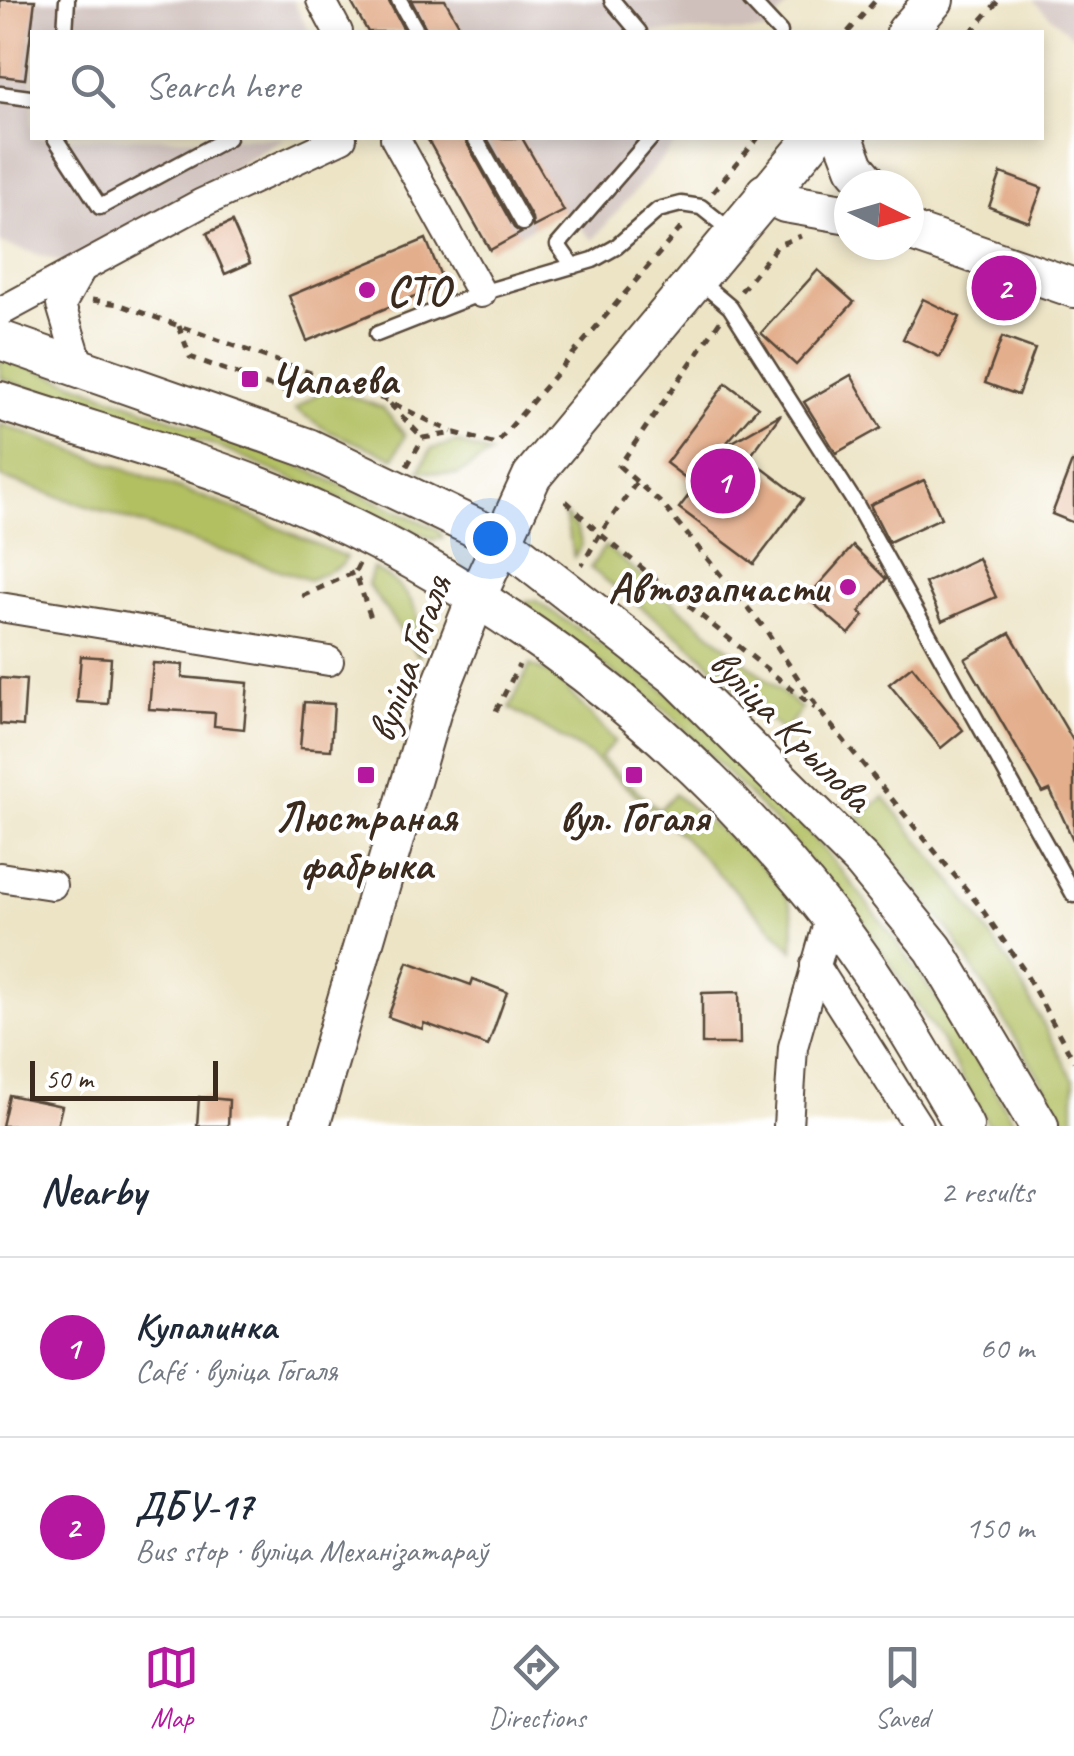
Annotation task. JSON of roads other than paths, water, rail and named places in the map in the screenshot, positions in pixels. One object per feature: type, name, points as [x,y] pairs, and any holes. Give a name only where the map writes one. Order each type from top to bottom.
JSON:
[{"type":"main road","points":[[908,30],[934,0]]},
{"type":"main road","name":"вуліца Гогаля","points":[[310,1126],[432,710],[532,476],[694,276],[812,140]]},
{"type":"main road","points":[[845,140],[857,170]]},
{"type":"main road","points":[[765,193],[785,203],[834,211]]},
{"type":"main road","points":[[924,232],[1074,288]]},
{"type":"main road","name":"вуліца Крылова","points":[[0,340],[308,448],[502,540],[677,677],[862,861],[934,948],[1039,1126]]},
{"type":"main road","points":[[0,401],[286,497],[478,596],[638,714],[734,808],[830,916],[964,1126]]},
{"type":"street","points":[[321,0],[337,30]]},
{"type":"street","points":[[0,312],[200,204],[338,140]]},
{"type":"street","points":[[396,140],[481,294]]},
{"type":"street","points":[[80,272],[64,296],[64,327],[80,368]]},
{"type":"street","points":[[0,607],[328,661]]},
{"type":"street","points":[[0,877],[52,885]]},
{"type":"street","points":[[788,1126],[794,1047],[830,916]]},
{"type":"street","points":[[815,965],[918,1126]]},
{"type":"lane","points":[[65,30],[68,0]]},
{"type":"lane","points":[[399,0],[416,30]]},
{"type":"lane","points":[[612,0],[637,30]]},
{"type":"lane","points":[[750,0],[778,30]]},
{"type":"lane","points":[[0,94],[30,99]]},
{"type":"lane","points":[[57,140],[100,206],[224,140]]},
{"type":"lane","points":[[477,140],[522,222]]},
{"type":"lane","points":[[573,266],[558,245],[650,140]]},
{"type":"lane","points":[[377,334],[481,294],[573,266],[616,247],[658,210],[681,204],[701,207],[731,232]]},
{"type":"lane","points":[[694,276],[730,307],[911,598],[1074,895]]},
{"type":"place","name":"ДБУ-17","points":[[1004,288]]},
{"type":"place","name":"СТО","points":[[367,290]]},
{"type":"place","name":"Чапаева","points":[[250,379]]},
{"type":"place","name":"Купалинка","points":[[723,481]]},
{"type":"place","name":"Автозапчасти","points":[[848,587]]},
{"type":"place","name":"Люстраная фабрыка","points":[[366,775]]},
{"type":"place","name":"вул. Гогаля","points":[[634,775]]}]
